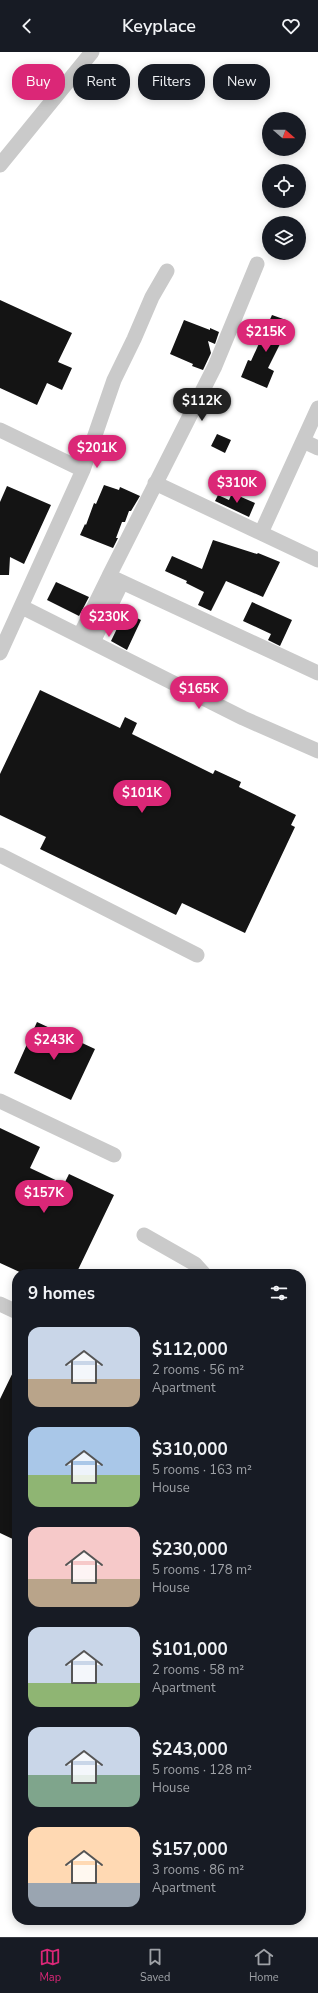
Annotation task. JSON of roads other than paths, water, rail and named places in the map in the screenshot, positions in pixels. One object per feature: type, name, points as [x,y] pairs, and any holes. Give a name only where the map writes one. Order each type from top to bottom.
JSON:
[{"type":"street","points":[[0,165],[92,52]]},
{"type":"street","points":[[86,638],[116,579],[155,483],[215,366],[256,264]]},
{"type":"street","points":[[0,653],[83,470],[114,380],[134,339],[152,296],[167,271]]},
{"type":"street","points":[[261,533],[318,408]]},
{"type":"street","points":[[0,430],[83,470]]},
{"type":"street","points":[[303,441],[318,448]]},
{"type":"street","points":[[155,483],[318,560]]},
{"type":"street","points":[[116,579],[318,673]]},
{"type":"street","points":[[22,607],[243,718],[318,751]]},
{"type":"street","points":[[0,855],[197,955]]},
{"type":"street","points":[[0,1102],[114,1155]]},
{"type":"street","points":[[144,1235],[195,1264],[200,1269]]},
{"type":"street","points":[[0,1304],[12,1310]]}]
